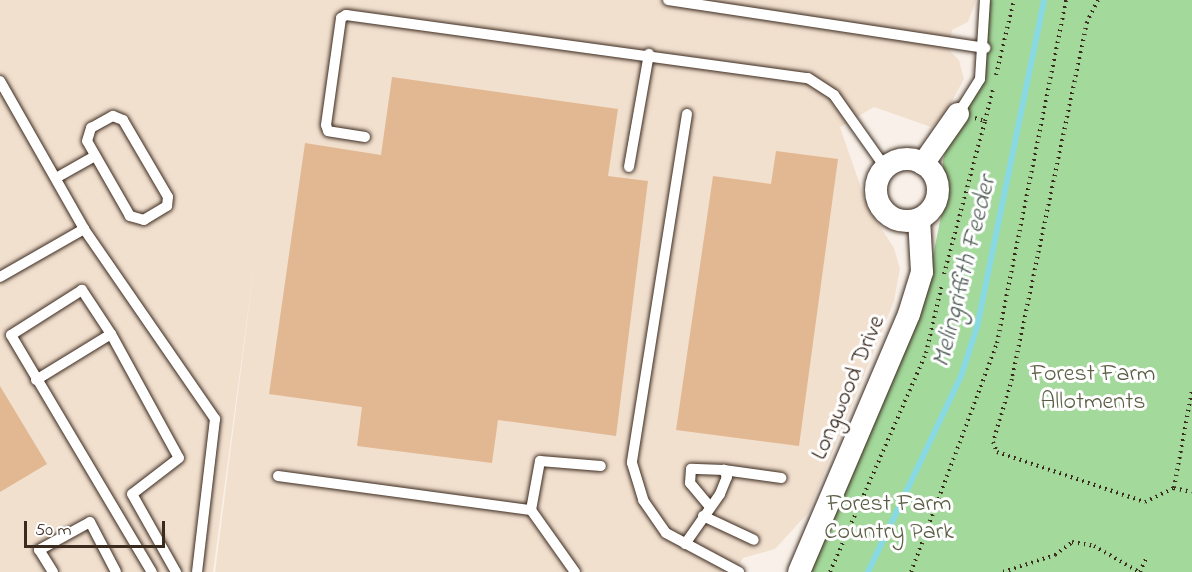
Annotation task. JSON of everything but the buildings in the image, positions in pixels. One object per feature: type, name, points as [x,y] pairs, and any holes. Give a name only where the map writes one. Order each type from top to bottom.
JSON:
[{"type":"street","points":[[923,164],[958,114]]},
{"type":"street","points":[[903,158],[923,164],[932,170],[939,194],[919,219],[898,220],[881,208],[876,187],[885,167],[903,158]]},
{"type":"street","name":"Longwood Drive","points":[[799,572],[909,314],[922,272],[919,219]]},
{"type":"lane","points":[[668,0],[985,48]]},
{"type":"lane","points":[[958,114],[980,79],[985,48],[985,0]]},
{"type":"lane","points":[[365,137],[328,131],[326,125],[341,18],[346,15],[649,54],[808,78],[834,95],[885,167]]},
{"type":"lane","points":[[629,167],[649,54]]},
{"type":"lane","points":[[0,81],[84,229],[215,419],[196,572]]},
{"type":"lane","points":[[687,114],[632,463],[643,500],[666,532],[739,572]]},
{"type":"lane","points":[[113,116],[121,117],[165,191],[166,206],[144,220],[133,219],[95,156],[87,131],[113,116]]},
{"type":"lane","points":[[56,178],[95,156]]},
{"type":"lane","points":[[0,277],[84,229]]},
{"type":"lane","points":[[152,572],[11,335],[82,290],[111,334],[179,458],[132,494],[176,572]]},
{"type":"lane","points":[[36,380],[111,334]]},
{"type":"lane","points":[[575,572],[531,510],[540,461],[601,466]]},
{"type":"lane","points":[[754,540],[707,512],[690,483],[691,469],[724,470],[782,478]]},
{"type":"lane","points":[[685,544],[720,494],[724,470]]},
{"type":"lane","points":[[278,476],[531,510]]},
{"type":"lane","points":[[53,572],[39,549],[90,522],[116,572]]},
{"type":"path","points":[[911,572],[997,343],[1066,0]]},
{"type":"path","points":[[1098,0],[1088,22],[1012,379],[993,442],[997,452],[1123,497],[1144,502],[1174,488],[1192,492]]},
{"type":"path","points":[[1174,488],[1192,390]]},
{"type":"path","points":[[1003,572],[1081,542],[1140,572],[1148,556]]},
{"type":"shaded area","points":[[0,0],[976,0],[968,22],[952,30],[949,50],[959,60],[964,79],[946,112],[931,127],[874,107],[840,127],[868,208],[894,248],[900,269],[894,301],[808,513],[775,549],[743,558],[736,572],[215,572],[255,260],[213,572],[0,572]]},
{"type":"green space","points":[[983,0],[1192,0],[1192,572],[809,572],[921,314],[943,207],[943,160],[961,98],[984,75],[988,30]]},
{"type":"waterway","name":"Melingriffith Feeder","points":[[868,572],[961,376],[977,327],[1044,0]]},
{"type":"park label","name":"Forest Farm Allotments","points":[[1093,389]]},
{"type":"park label","name":"Forest Farm Country Park","points":[[889,519]]}]
